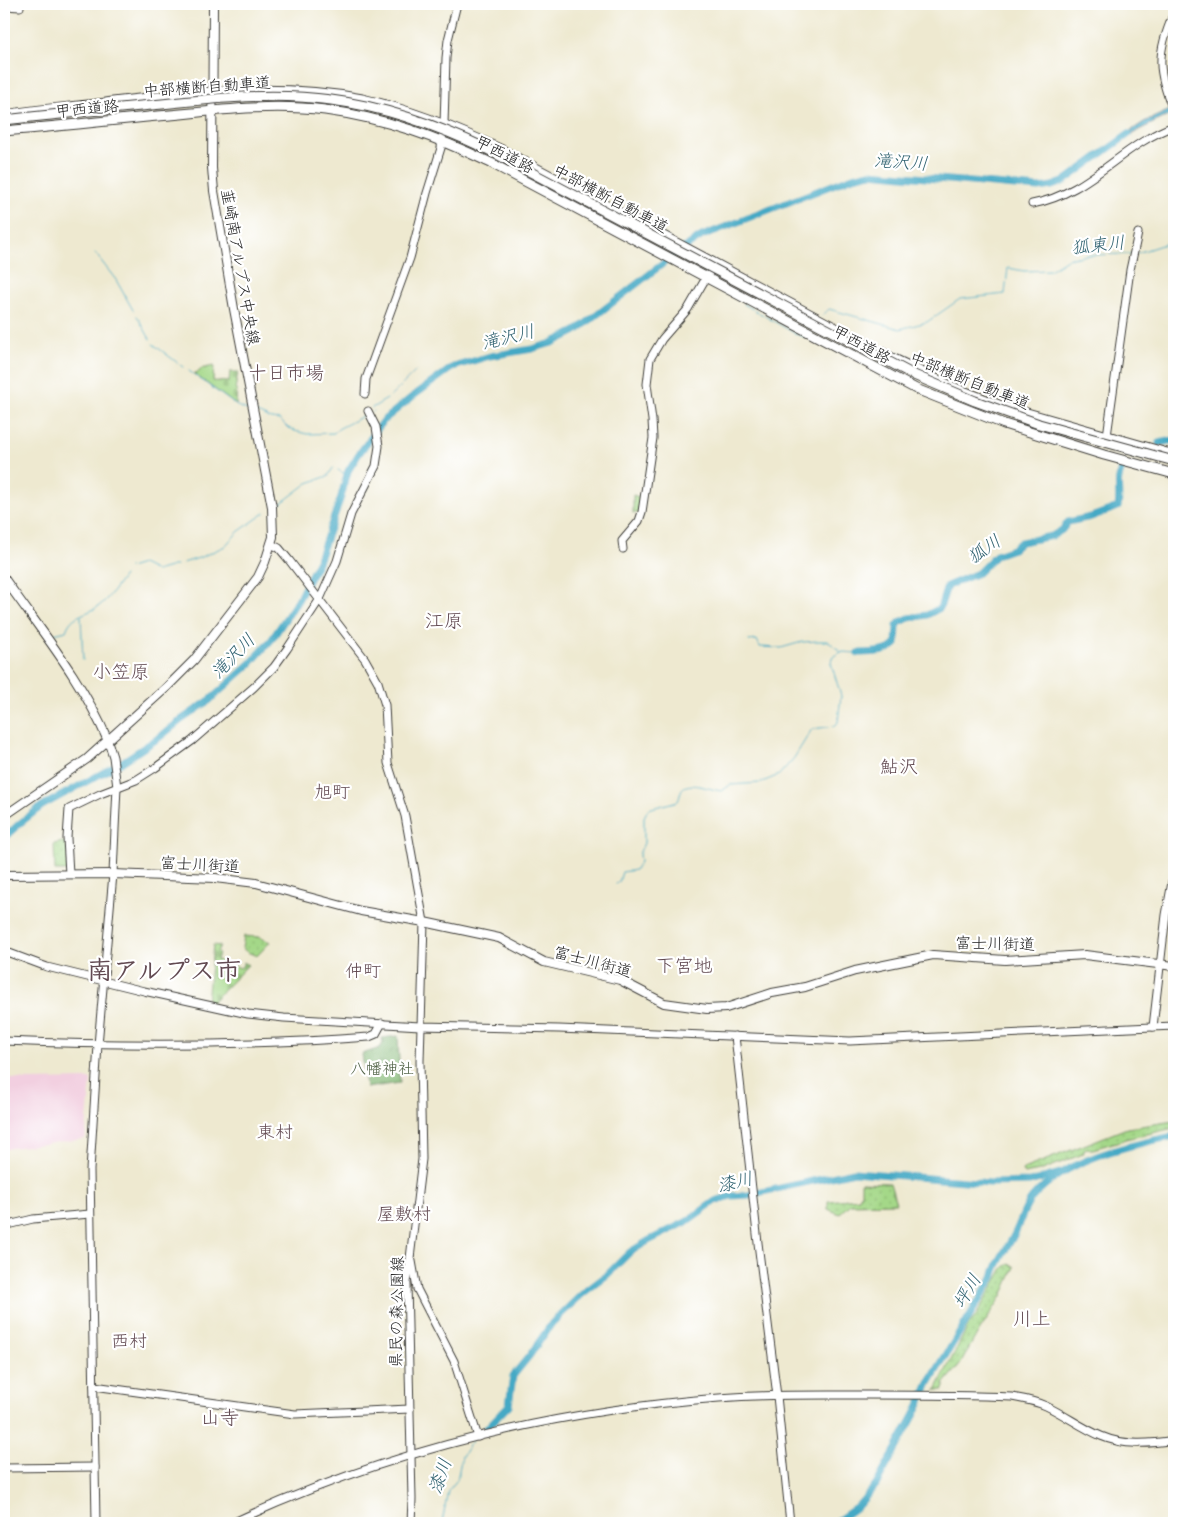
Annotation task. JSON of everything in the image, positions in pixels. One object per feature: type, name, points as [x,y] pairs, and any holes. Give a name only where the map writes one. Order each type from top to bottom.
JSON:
[{"type":"highway","name":"甲西道路","points":[[4,115],[213,92],[282,90],[341,96],[393,107],[513,174],[869,365],[946,402],[1035,434],[1174,474]]},
{"type":"highway","name":"中部横断自動車道","points":[[4,120],[216,98],[271,96],[331,100],[374,108],[410,118],[454,134],[489,150],[871,353],[944,389],[1039,424],[1174,461]]},
{"type":"highway","name":"甲西道路","points":[[4,131],[212,111],[270,108],[324,110],[382,121],[432,136],[445,135],[511,155],[894,359],[939,381],[1006,407],[1174,455]]},
{"type":"main road","name":"韮崎南アルプス中央線","points":[[4,816],[78,766],[108,741],[194,660],[258,577],[271,544],[272,507],[234,309],[214,191],[212,168],[213,4]]},
{"type":"main road","points":[[4,578],[81,686],[108,741]]},
{"type":"main road","name":"富士川街道","points":[[4,875],[113,874],[248,881],[277,887],[345,908],[499,938],[544,962],[620,980],[664,1003],[707,1009],[726,1008],[772,993],[805,987],[855,971],[934,955],[1010,960],[1085,955],[1174,966]]},
{"type":"street","points":[[365,394],[366,379],[410,258],[445,135],[446,58],[448,40],[457,4]]},
{"type":"street","points":[[4,6],[20,7]]},
{"type":"street","points":[[1174,13],[1162,44],[1160,66],[1162,80],[1174,112]]},
{"type":"street","points":[[1032,204],[1049,201],[1076,189],[1150,136],[1174,126]]},
{"type":"street","points":[[1106,436],[1133,253],[1138,233]]},
{"type":"street","points":[[623,550],[622,541],[641,518],[652,449],[652,420],[647,384],[650,359],[662,338],[688,309],[714,263]]},
{"type":"street","points":[[69,874],[68,809],[117,785],[136,780],[192,741],[254,687],[274,667],[287,649],[318,598],[337,561],[351,514],[376,466],[379,451],[376,428],[368,411]]},
{"type":"street","name":"県民の森公園線","points":[[271,544],[279,548],[289,560],[365,659],[383,694],[386,710],[387,754],[405,816],[424,922],[420,1026],[422,1159],[407,1283],[412,1454],[411,1523]]},
{"type":"street","points":[[96,1523],[90,1214],[91,1141],[113,874],[117,785],[108,741]]},
{"type":"street","points":[[1153,1027],[1166,915],[1174,871]]},
{"type":"street","points":[[4,951],[47,967],[248,1014],[284,1018],[420,1026],[850,1041],[1174,1026]]},
{"type":"street","points":[[4,1041],[98,1045],[198,1045],[369,1037],[376,1034],[382,1023]]},
{"type":"street","points":[[735,1036],[790,1523]]},
{"type":"street","points":[[4,1226],[40,1218],[90,1214]]},
{"type":"street","points":[[411,1250],[418,1289],[454,1361],[478,1437]]},
{"type":"street","points":[[94,1386],[295,1414],[381,1412],[410,1409]]},
{"type":"street","points":[[232,1523],[267,1507],[337,1480],[412,1454],[478,1437],[569,1417],[641,1406],[721,1398],[907,1395],[1012,1397],[1047,1407],[1102,1437],[1137,1444],[1174,1440]]},
{"type":"street","points":[[4,1468],[95,1467]]},
{"type":"shaded area","points":[[4,1078],[29,1080],[89,1079],[91,1081],[85,1139],[4,1150]]},
{"type":"green space","points":[[214,366],[213,381],[229,382],[230,372],[238,372],[235,390],[237,390],[236,405],[194,374],[200,371],[200,369]]},
{"type":"green space","points":[[633,495],[642,498],[639,513],[633,513]]},
{"type":"green space","points":[[67,841],[68,871],[55,871],[54,844]]},
{"type":"green space","points":[[244,936],[259,937],[270,942],[257,956],[242,948]]},
{"type":"green space","points":[[213,945],[220,946],[217,952],[219,953],[217,960],[241,968],[244,962],[248,965],[211,1003],[207,1002]]},
{"type":"green space","name":"八幡神社","points":[[398,1036],[400,1083],[366,1088],[362,1054],[380,1048],[383,1043],[382,1038]]},
{"type":"green space","points":[[1174,1121],[1174,1128],[1093,1149],[1085,1149],[1083,1154],[1040,1171],[1024,1174],[1022,1172],[1023,1169],[1127,1128]]},
{"type":"green space","points":[[861,1182],[890,1183],[896,1203],[850,1204],[839,1214],[828,1209],[828,1201],[859,1198]]},
{"type":"green space","points":[[1009,1263],[1015,1267],[1002,1296],[960,1365],[945,1383],[943,1390],[936,1390],[970,1322],[974,1319],[1003,1268]]},
{"type":"water","points":[[1174,108],[1174,113],[1139,130],[1123,141],[1120,138],[1144,122]]},
{"type":"waterway","name":"滝沢川","points":[[4,838],[42,806],[119,764],[160,737],[210,700],[251,663],[272,639],[298,600],[318,562],[348,471],[358,455],[385,419],[453,367],[490,356],[532,349],[552,343],[576,331],[678,252],[702,236],[853,177],[870,173],[1039,188],[1052,186],[1063,182],[1129,134]]},
{"type":"waterway","name":"狐東川","points":[[1137,253],[1174,241]]},
{"type":"waterway","points":[[95,253],[116,280],[133,310]]},
{"type":"waterway","name":"狐東川","points":[[822,316],[829,309],[900,329],[927,322],[960,299],[1005,294],[1008,268],[1024,271],[1050,270],[1067,259],[1087,255],[1131,254]]},
{"type":"waterway","name":"狐東川","points":[[744,304],[796,334],[805,337],[806,335]]},
{"type":"waterway","points":[[137,316],[150,339]]},
{"type":"waterway","points":[[153,344],[183,367]]},
{"type":"waterway","points":[[189,371],[237,406],[250,411]]},
{"type":"waterway","points":[[391,396],[416,371]]},
{"type":"waterway","points":[[372,408],[387,399]]},
{"type":"waterway","points":[[257,413],[271,419],[280,420],[288,428],[307,434],[334,433],[363,416]]},
{"type":"waterway","name":"狐川","points":[[1159,443],[1174,440]]},
{"type":"waterway","points":[[276,507],[308,483],[328,476],[333,468]]},
{"type":"waterway","name":"狐川","points":[[858,653],[878,652],[892,647],[896,644],[897,626],[900,622],[909,618],[927,615],[940,608],[947,586],[978,573],[996,555],[1013,549],[1021,542],[1052,536],[1062,530],[1068,522],[1091,517],[1118,507],[1118,483],[1122,468]]},
{"type":"waterway","points":[[338,470],[347,475]]},
{"type":"waterway","points":[[183,563],[225,546],[238,532],[265,513]]},
{"type":"waterway","points":[[129,568],[142,564],[156,571],[177,565]]},
{"type":"waterway","points":[[54,634],[66,631],[75,618],[99,606],[124,576]]},
{"type":"waterway","points":[[81,616],[83,660]]},
{"type":"waterway","points":[[749,641],[757,640],[760,647],[781,648],[802,642],[828,641],[841,652]]},
{"type":"waterway","points":[[616,884],[619,882],[622,872],[635,870],[640,862],[639,854],[644,843],[644,817],[648,809],[678,801],[681,790],[685,786],[695,785],[722,791],[730,785],[760,783],[779,775],[794,758],[812,729],[835,726],[838,722],[841,696],[831,663],[832,657],[841,652],[858,653]]},
{"type":"waterway","name":"坪川","points":[[834,1523],[857,1507],[876,1485],[915,1414],[929,1383],[993,1277],[997,1265],[1032,1198],[1061,1173],[1097,1156],[1136,1144],[1174,1136]]},
{"type":"waterway","name":"漆川","points":[[487,1428],[509,1405],[513,1376],[552,1323],[581,1295],[607,1275],[630,1252],[686,1222],[715,1201],[731,1196],[748,1195],[854,1172],[990,1183],[1030,1182],[1060,1173]]},
{"type":"waterway","name":"漆川","points":[[442,1523],[448,1491],[457,1480],[462,1456],[472,1441]]},
{"type":"district","name":"十日市場","points":[[286,372]]},
{"type":"district","name":"江原","points":[[444,620]]},
{"type":"district","name":"小笠原","points":[[121,671]]},
{"type":"district","name":"鮎沢","points":[[899,766]]},
{"type":"district","name":"旭町","points":[[332,792]]},
{"type":"district","name":"下宮地","points":[[684,965]]},
{"type":"district","name":"南アルプス市","points":[[164,970]]},
{"type":"district","name":"仲町","points":[[363,971]]},
{"type":"district","name":"東村","points":[[275,1132]]},
{"type":"district","name":"屋敷村","points":[[404,1214]]},
{"type":"district","name":"川上","points":[[1032,1318]]},
{"type":"district","name":"西村","points":[[129,1341]]},
{"type":"district","name":"山寺","points":[[220,1417]]}]
